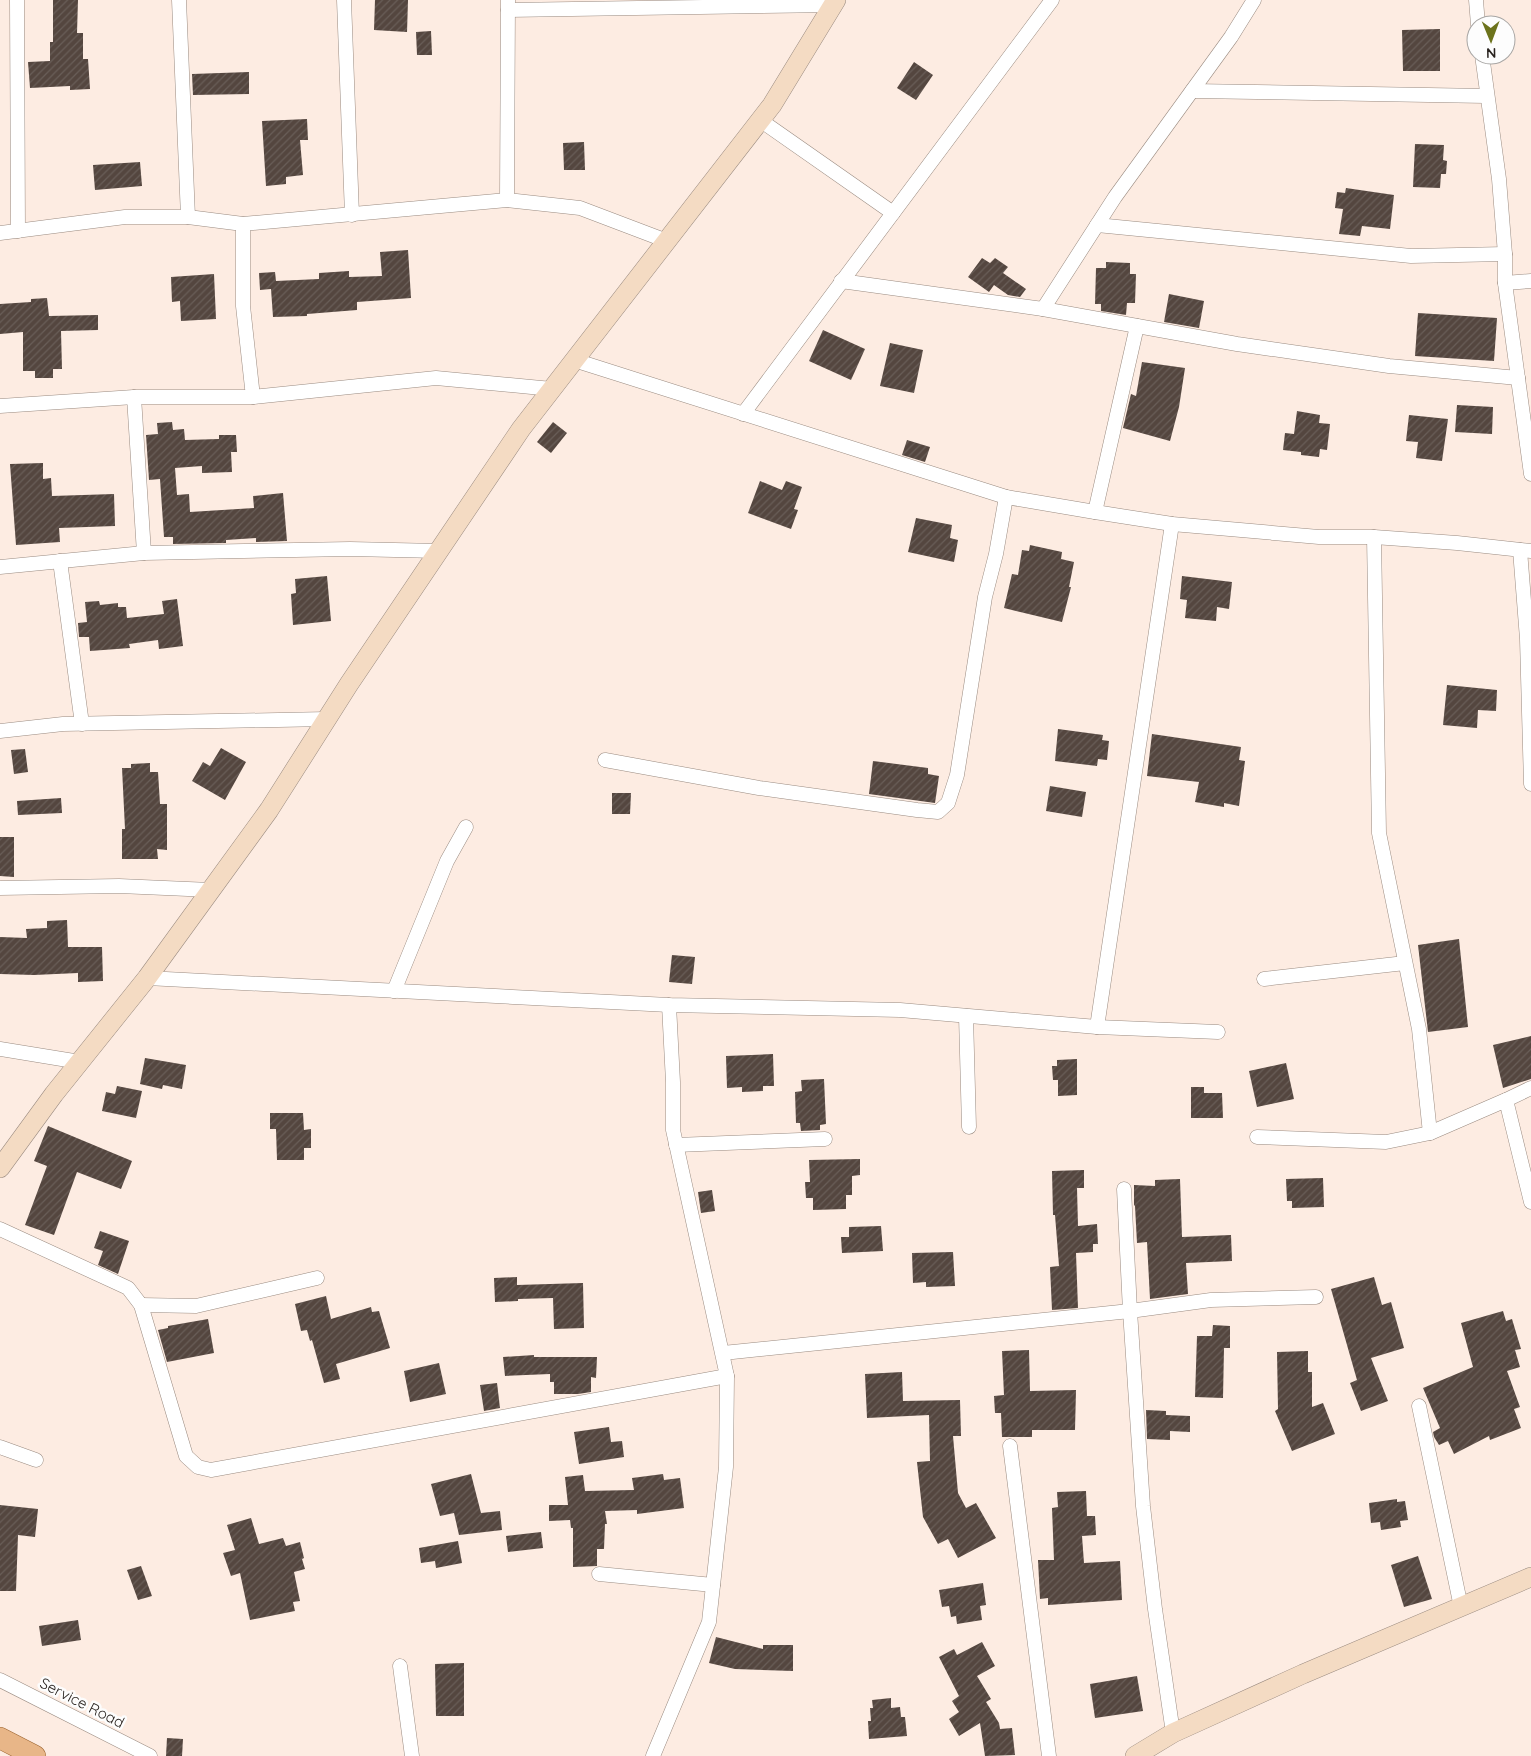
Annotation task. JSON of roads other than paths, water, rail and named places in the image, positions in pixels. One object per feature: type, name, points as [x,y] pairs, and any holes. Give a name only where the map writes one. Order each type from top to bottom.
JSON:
[{"type":"main road","points":[[0,1738],[35,1756]]},
{"type":"street","points":[[17,0],[18,231]]},
{"type":"street","points":[[179,0],[188,217]]},
{"type":"street","points":[[344,0],[352,215]]},
{"type":"street","points":[[743,414],[1052,0]]},
{"type":"street","points":[[1043,309],[1115,197],[1231,37],[1254,0]]},
{"type":"street","points":[[1476,0],[1477,15]]},
{"type":"street","points":[[507,200],[508,5],[834,2]]},
{"type":"street","points":[[0,1168],[80,1062],[148,978],[269,810],[327,719],[521,429],[772,105],[834,2]]},
{"type":"street","points":[[1483,65],[1499,180],[1505,254],[1505,283],[1528,435],[1531,474]]},
{"type":"street","points":[[1192,91],[1486,96]]},
{"type":"street","points":[[760,120],[892,213]]},
{"type":"street","points":[[0,233],[125,217],[188,217],[243,224],[507,200],[580,208],[667,241]]},
{"type":"street","points":[[243,224],[243,306],[253,398]]},
{"type":"street","points":[[1097,225],[1411,256],[1505,254]]},
{"type":"street","points":[[842,281],[1043,309],[1237,344],[1389,366],[1518,378]]},
{"type":"street","points":[[1505,283],[1531,281]]},
{"type":"street","points":[[1095,512],[1137,326]]},
{"type":"street","points":[[574,360],[1006,496],[1172,524],[1319,537],[1374,537],[1526,550],[1531,784]]},
{"type":"street","points":[[0,406],[134,397],[253,398],[436,378],[552,389]]},
{"type":"street","points":[[134,397],[144,553]]},
{"type":"street","points":[[605,760],[759,788],[938,812],[948,803],[957,775],[985,597],[996,554],[1006,496]]},
{"type":"street","points":[[1097,1027],[1172,524]]},
{"type":"street","points":[[1374,537],[1379,833],[1419,1030],[1430,1133]]},
{"type":"street","points":[[0,566],[144,553],[350,550],[439,551]]},
{"type":"street","points":[[60,561],[82,724]]},
{"type":"street","points":[[0,731],[82,724],[327,719]]},
{"type":"street","points":[[394,991],[447,861],[466,827]]},
{"type":"street","points":[[0,888],[120,886],[211,890]]},
{"type":"street","points":[[1264,979],[1405,963]]},
{"type":"street","points":[[148,978],[669,1005],[900,1010],[1097,1027],[1218,1032]]},
{"type":"street","points":[[652,1756],[709,1622],[726,1467],[727,1376],[673,1130],[673,1082],[669,1005]]},
{"type":"street","points":[[966,1016],[969,1127]]},
{"type":"street","points":[[0,1049],[80,1062]]},
{"type":"street","points":[[1258,1137],[1386,1142],[1430,1133],[1531,1088]]},
{"type":"street","points":[[1506,1100],[1531,1202]]},
{"type":"street","points":[[676,1145],[825,1139]]},
{"type":"street","points":[[1124,1188],[1143,1506],[1155,1609],[1173,1733]]},
{"type":"street","points":[[0,1229],[128,1288],[141,1305],[186,1456],[198,1467],[211,1470],[727,1376]]},
{"type":"street","points":[[141,1305],[196,1306],[317,1278]]},
{"type":"street","points":[[722,1353],[1130,1311],[1212,1300],[1316,1297]]},
{"type":"street","points":[[1418,1406],[1461,1607]]},
{"type":"street","points":[[1010,1446],[1049,1756]]},
{"type":"street","points":[[0,1447],[36,1460]]},
{"type":"street","points":[[599,1574],[713,1585]]},
{"type":"street","points":[[1135,1756],[1173,1733],[1303,1674],[1531,1577]]},
{"type":"street","points":[[400,1666],[412,1756]]},
{"type":"street","name":"Service Road","points":[[0,1680],[150,1756]]}]
